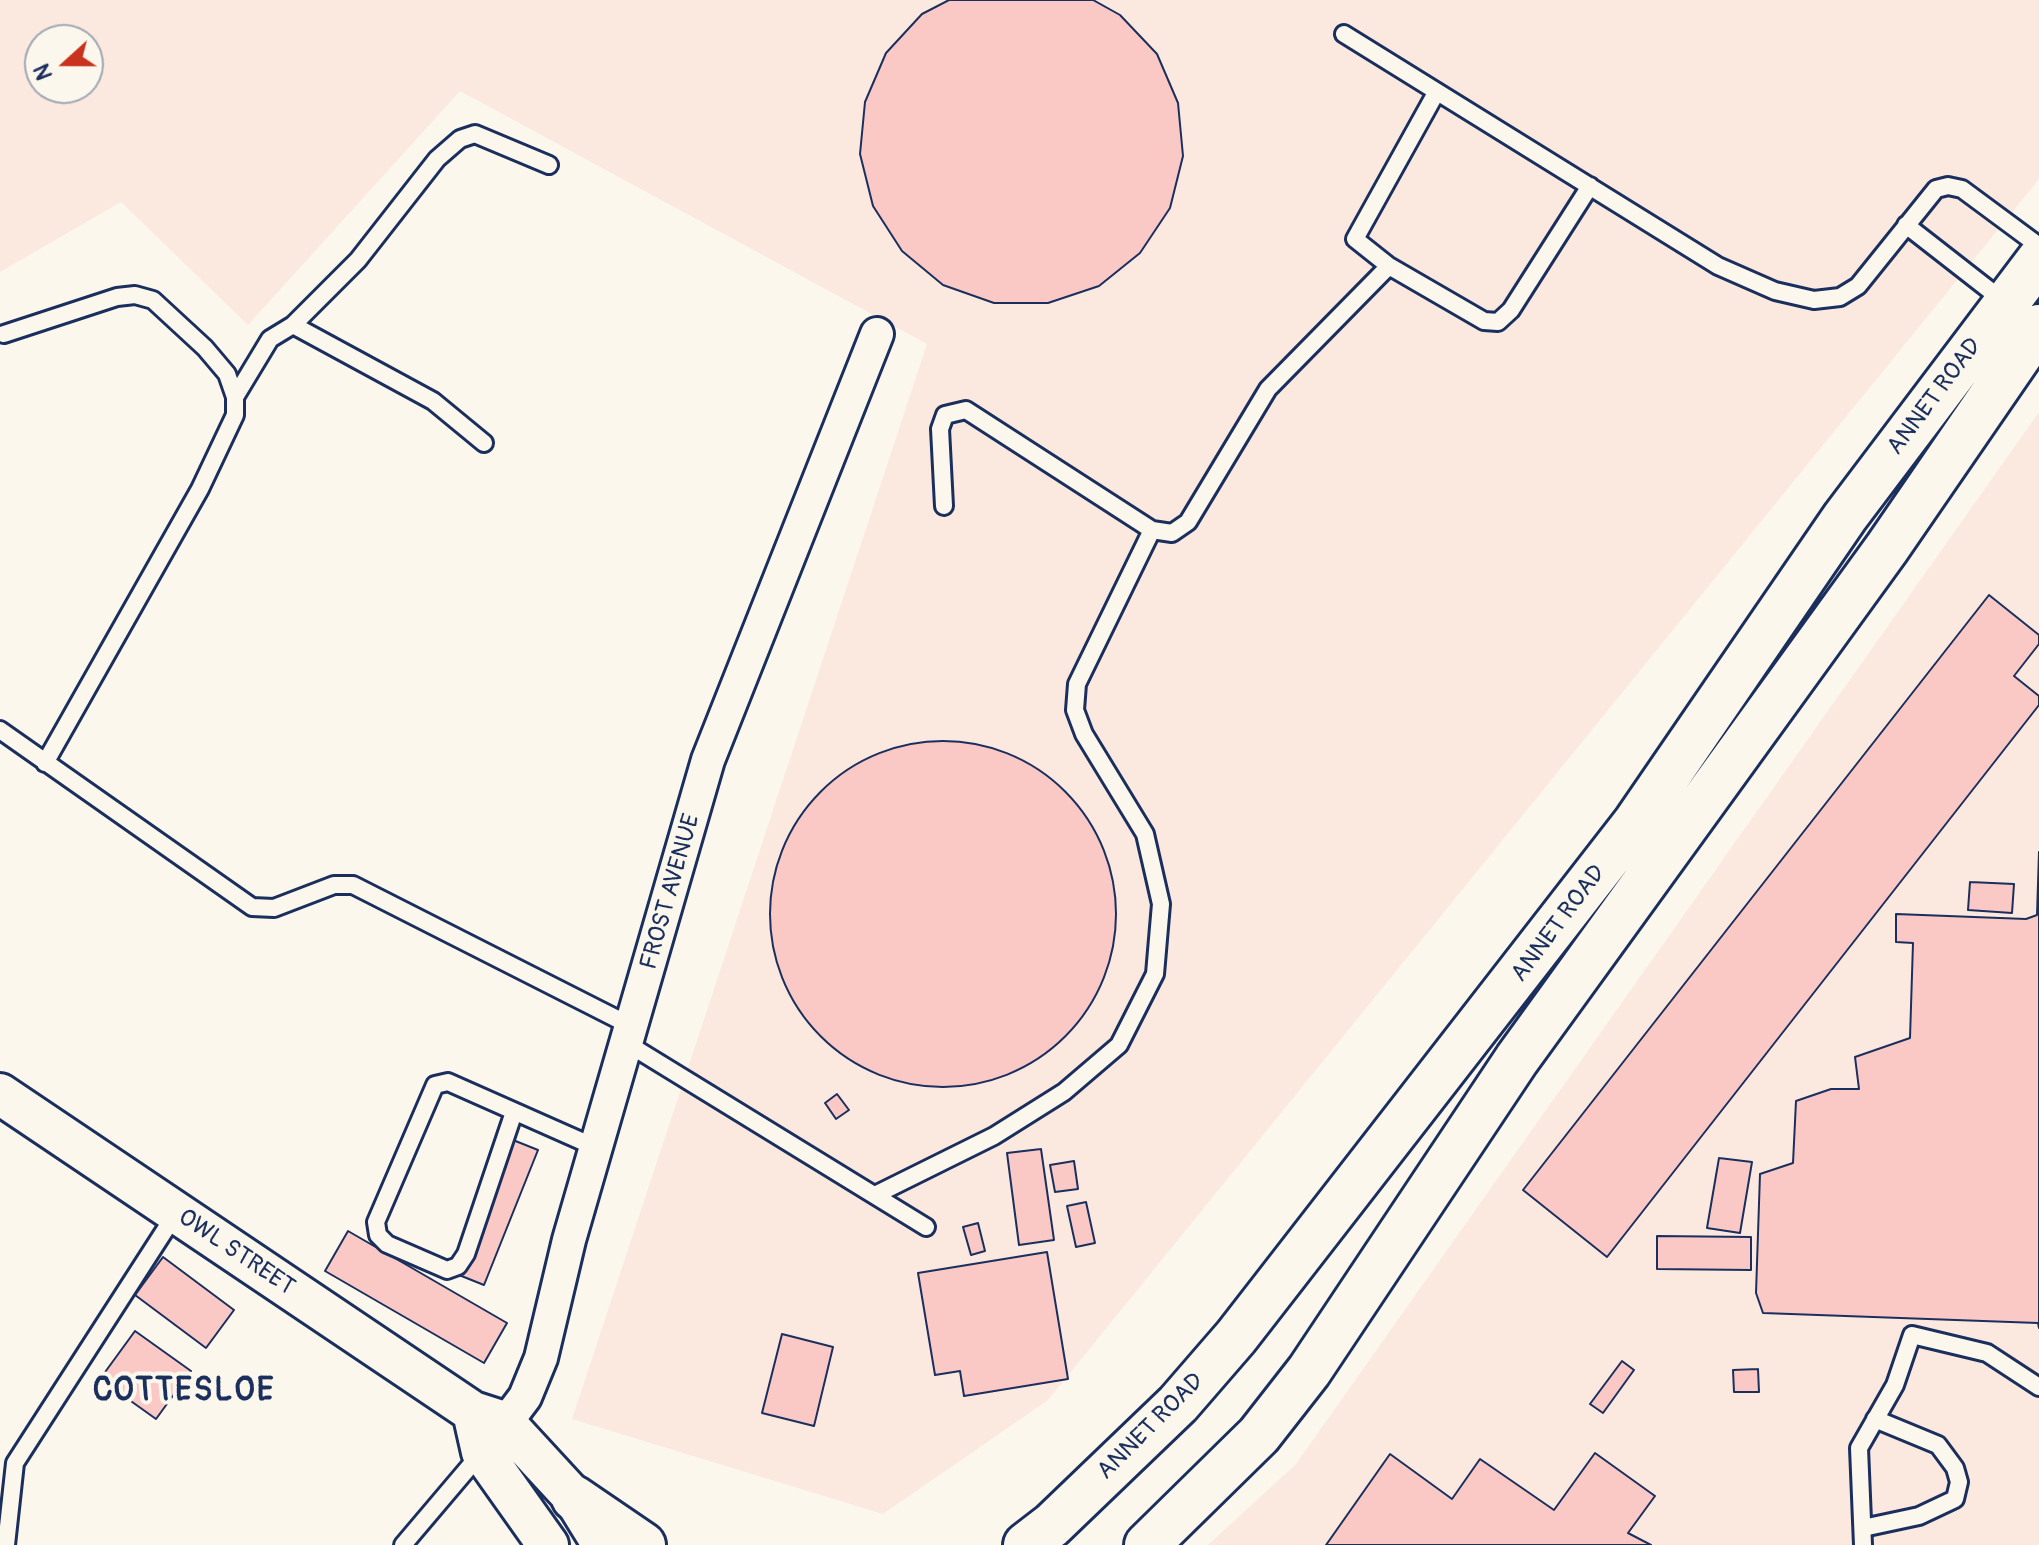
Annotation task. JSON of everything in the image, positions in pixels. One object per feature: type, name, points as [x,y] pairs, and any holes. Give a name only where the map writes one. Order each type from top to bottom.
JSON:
[{"type":"main road","name":"ANNET ROAD","points":[[1010,1545],[1039,1535],[1178,1404],[1236,1337],[1636,822],[1845,517],[2032,281]]},
{"type":"main road","name":"ANNET ROAD","points":[[1147,1545],[1259,1435],[1309,1371],[1517,1059],[1887,548],[2032,281]]},
{"type":"main road","points":[[1845,517],[1887,548]]},
{"type":"main road","points":[[574,1498],[643,1545]]},
{"type":"street","name":"FROST AVENUE","points":[[486,1429],[525,1397],[541,1358],[569,1240],[708,760],[877,334]]},
{"type":"street","name":"OWL STREET","points":[[0,1094],[486,1429],[574,1498],[603,1545]]},
{"type":"street","name":"OWL STREET","points":[[486,1429],[548,1545]]},
{"type":"lane","points":[[1344,34],[1718,266],[1775,291],[1814,300],[1840,297],[1858,286],[1936,189],[1948,186],[1962,189],[2032,281]]},
{"type":"lane","points":[[1436,93],[1355,239],[1389,266],[1484,321],[1498,322],[1511,310],[1590,186]]},
{"type":"lane","points":[[235,397],[270,339],[293,325],[358,260],[437,159],[460,139],[475,134],[549,165]]},
{"type":"lane","points":[[1906,225],[2032,281]]},
{"type":"lane","points":[[944,506],[940,429],[945,415],[966,410],[1152,530],[1172,533],[1188,522],[1268,389],[1389,266]]},
{"type":"lane","points":[[4,334],[117,297],[135,295],[153,300],[205,348],[227,374],[235,397],[235,415],[200,489],[45,763]]},
{"type":"lane","points":[[293,325],[433,401],[484,443]]},
{"type":"lane","points":[[875,1195],[994,1136],[1064,1092],[1119,1045],[1155,974],[1161,904],[1145,834],[1084,734],[1075,710],[1077,684],[1152,530]]},
{"type":"lane","points":[[0,730],[252,907],[274,908],[334,885],[353,885],[630,1036],[926,1227]]},
{"type":"lane","points":[[514,1112],[466,1254],[458,1266],[447,1270],[387,1244],[378,1235],[376,1222],[430,1090],[448,1082],[597,1148]]},
{"type":"lane","points":[[6,1545],[15,1463],[176,1213]]},
{"type":"lane","points":[[1875,1419],[1904,1428],[1938,1445],[1955,1468],[1959,1482],[1955,1499],[1863,1537],[1859,1448],[1875,1419],[1895,1385],[1912,1335],[1987,1353],[2039,1387]]},
{"type":"lane","points":[[403,1545],[486,1429]]},
{"type":"shaded area","points":[[0,0],[2039,0],[2039,179],[1048,1400],[883,1514],[572,1419],[927,344],[460,91],[248,325],[121,202],[0,272]]},
{"type":"shaded area","points":[[2039,412],[2039,1545],[1208,1545],[1296,1464]]},
{"type":"building","points":[[949,0],[1093,0],[1120,15],[1157,54],[1178,103],[1183,156],[1170,208],[1140,253],[1099,286],[1048,303],[994,303],[943,285],[902,251],[873,206],[860,154],[865,102],[886,53],[922,14]]},
{"type":"building","points":[[1989,595],[2039,635],[2039,644],[2014,676],[2039,696],[2039,705],[1607,1257],[1523,1190]]},
{"type":"building","points":[[943,741],[977,745],[1009,755],[1039,771],[1065,792],[1086,818],[1102,848],[1112,880],[1116,914],[1112,948],[1102,980],[1086,1010],[1065,1036],[1039,1057],[1009,1073],[977,1083],[943,1087],[909,1083],[877,1073],[847,1057],[821,1036],[800,1010],[784,980],[774,948],[770,914],[774,880],[784,848],[800,818],[821,792],[847,771],[877,755],[909,745]]},
{"type":"building","points":[[2039,852],[2039,1328],[2038,1323],[1763,1313],[1756,1293],[1760,1174],[1793,1163],[1796,1101],[1831,1089],[1859,1089],[1855,1057],[1910,1038],[1913,943],[1896,942],[1896,914],[2026,919],[2037,915]]},
{"type":"building","points":[[1970,882],[2014,884],[2012,913],[1968,910]]},
{"type":"building","points":[[837,1094],[849,1110],[836,1119],[825,1103]]},
{"type":"building","points":[[513,1140],[538,1150],[484,1285],[459,1275]]},
{"type":"building","points":[[1041,1149],[1054,1240],[1019,1245],[1007,1153]]},
{"type":"building","points":[[1719,1158],[1752,1162],[1740,1233],[1707,1228]]},
{"type":"building","points":[[1074,1161],[1078,1189],[1055,1192],[1050,1165]]},
{"type":"building","points":[[1086,1202],[1095,1243],[1076,1247],[1067,1206]]},
{"type":"building","points":[[978,1223],[985,1251],[971,1255],[963,1227]]},
{"type":"building","points":[[348,1231],[507,1323],[484,1363],[325,1271]]},
{"type":"building","points":[[1657,1236],[1751,1237],[1751,1270],[1657,1269]]},
{"type":"building","points":[[1047,1252],[1068,1379],[964,1396],[960,1371],[935,1375],[918,1273]]},
{"type":"building","points":[[163,1257],[234,1310],[206,1348],[135,1295]]},
{"type":"building","points":[[135,1331],[191,1371],[156,1419],[100,1379]]},
{"type":"building","points":[[782,1334],[833,1347],[814,1426],[762,1413]]},
{"type":"building","points":[[1622,1361],[1634,1370],[1603,1413],[1590,1404]]},
{"type":"building","points":[[1758,1369],[1759,1392],[1734,1392],[1733,1370]]},
{"type":"building","points":[[1595,1453],[1655,1496],[1628,1533],[1651,1545],[1326,1545],[1390,1454],[1452,1499],[1480,1459],[1554,1510]]},
{"type":"district","name":"COTTESLOE","points":[[184,1392]]}]
